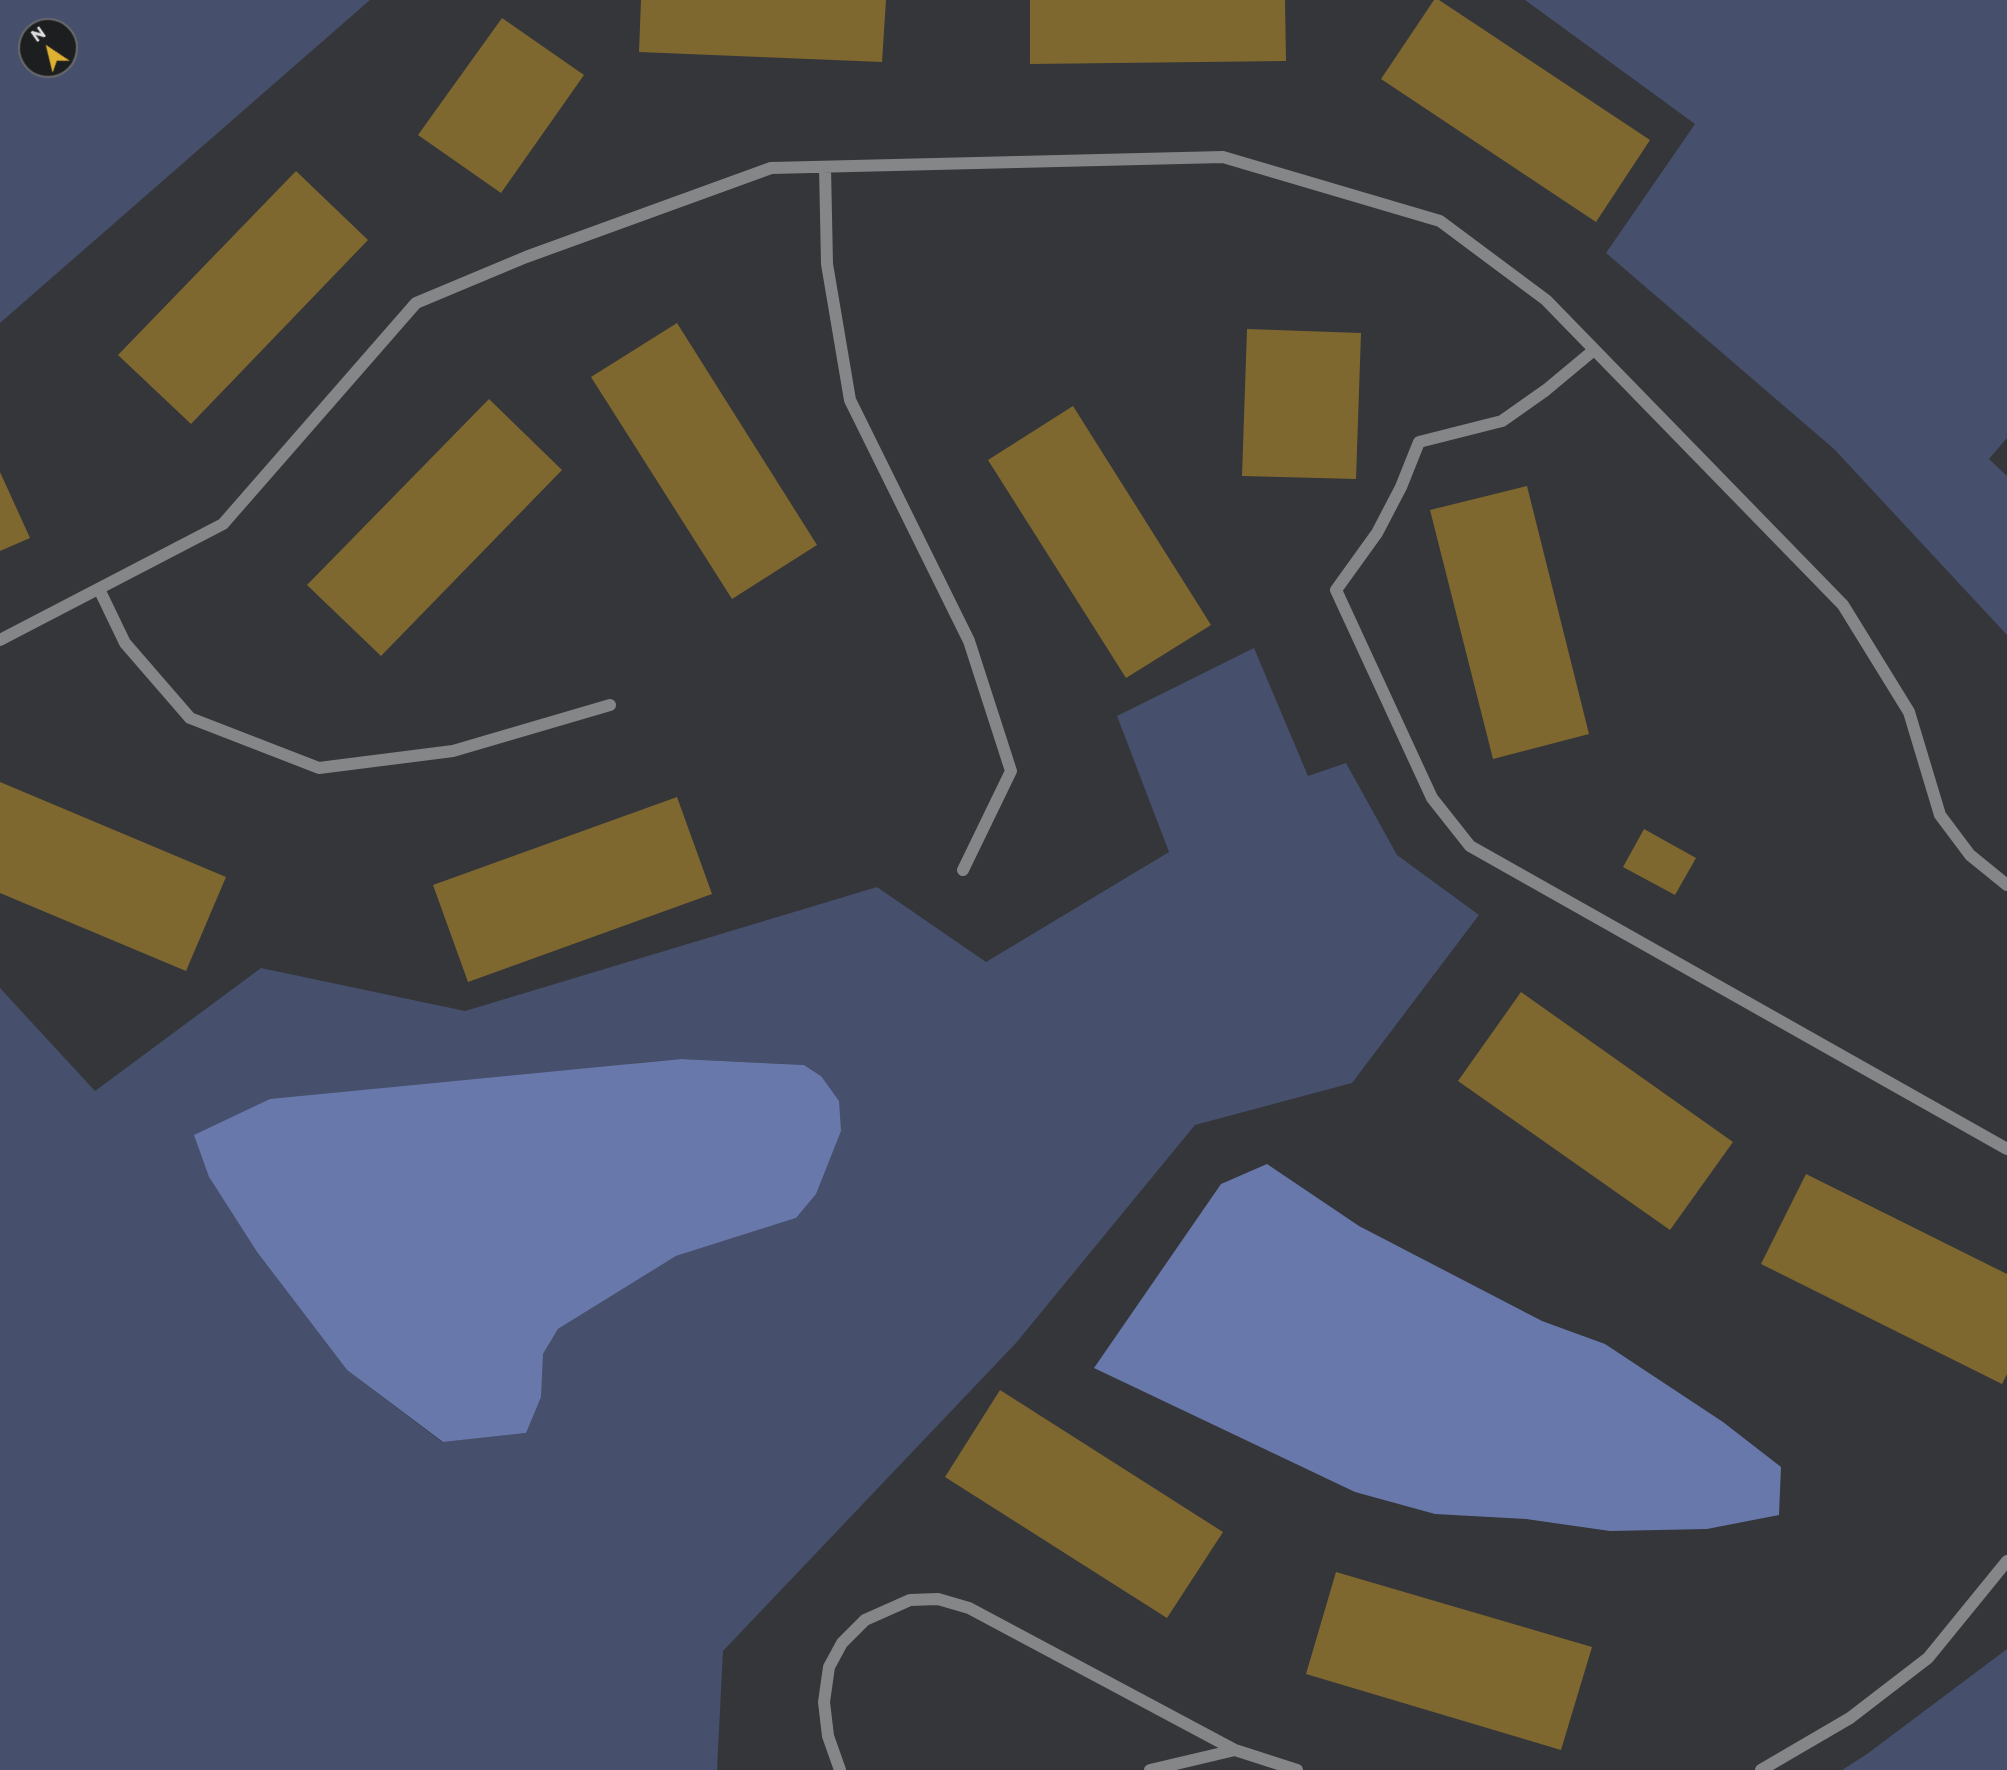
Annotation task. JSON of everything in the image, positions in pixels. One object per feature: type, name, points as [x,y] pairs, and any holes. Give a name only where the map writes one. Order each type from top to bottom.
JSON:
[{"type":"lane","points":[[0,640],[223,525],[416,303],[526,257],[771,168],[1223,157],[1440,221],[1546,300],[1843,605],[1909,712],[1940,815],[1970,855],[2007,885]]},
{"type":"lane","points":[[825,167],[826,264],[850,400],[969,641],[1011,771],[963,870]]},
{"type":"lane","points":[[1594,350],[1546,390],[1502,421],[1419,442],[1401,487],[1377,533],[1336,590],[1432,798],[1470,846],[2007,1149]]},
{"type":"lane","points":[[99,589],[125,643],[190,718],[319,768],[453,751],[610,705]]},
{"type":"lane","points":[[1761,1770],[1850,1718],[1928,1658],[2007,1561]]},
{"type":"lane","points":[[840,1770],[828,1736],[824,1702],[829,1667],[842,1643],[865,1620],[910,1600],[938,1599],[969,1608],[1235,1750],[1298,1770]]},
{"type":"lane","points":[[1150,1770],[1235,1750]]},
{"type":"shaded area","points":[[0,0],[370,0],[0,323]]},
{"type":"shaded area","points":[[1525,0],[2007,0],[2007,438],[1989,459],[2007,476],[2007,635],[1834,449],[1606,253],[1695,124]]},
{"type":"shaded area","points":[[1254,648],[1308,776],[1346,763],[1397,855],[1479,915],[1352,1083],[1195,1125],[1016,1343],[723,1651],[717,1770],[0,1770],[0,988],[95,1091],[261,968],[465,1011],[877,887],[986,962],[1169,852],[1117,716]],"holes":[[[681,1059],[804,1065],[821,1076],[796,1218],[676,1256],[558,1329],[543,1354],[526,1433],[442,1442],[347,1370],[257,1252],[209,1177],[637,1063]]]},
{"type":"shaded area","points":[[681,1059],[804,1065],[821,1076],[839,1101],[841,1131],[816,1194],[796,1218],[676,1256],[558,1329],[543,1354],[541,1397],[526,1433],[443,1442],[347,1370],[257,1252],[209,1177],[194,1135],[270,1099]]},
{"type":"shaded area","points":[[1267,1164],[1359,1226],[1542,1321],[1605,1344],[1723,1422],[1781,1467],[1779,1515],[1707,1529],[1610,1531],[1526,1519],[1435,1514],[1355,1492],[1094,1368],[1221,1184]]},
{"type":"shaded area","points":[[2007,1649],[2007,1770],[1842,1770],[1867,1754]]},
{"type":"building","points":[[641,0],[886,0],[882,62],[639,52]]},
{"type":"building","points":[[1030,0],[1285,0],[1286,61],[1030,64]]},
{"type":"building","points":[[1434,0],[1439,0],[1650,140],[1596,222],[1381,79]]},
{"type":"building","points":[[502,18],[584,75],[501,193],[418,135]]},
{"type":"building","points":[[296,171],[368,240],[191,424],[118,355]]},
{"type":"building","points":[[677,323],[817,545],[732,599],[591,377]]},
{"type":"building","points":[[1247,329],[1361,333],[1356,479],[1242,476]]},
{"type":"building","points":[[489,399],[562,470],[381,656],[307,585]]},
{"type":"building","points":[[1073,406],[1211,625],[1126,678],[988,460]]},
{"type":"building","points":[[0,472],[30,538],[0,551]]},
{"type":"building","points":[[1527,486],[1589,734],[1493,759],[1430,510]]},
{"type":"building","points":[[0,782],[226,877],[186,971],[0,893]]},
{"type":"building","points":[[677,797],[712,894],[468,982],[433,885]]},
{"type":"building","points":[[1644,829],[1696,858],[1675,895],[1623,867]]},
{"type":"building","points":[[1521,992],[1733,1142],[1670,1230],[1458,1081]]},
{"type":"building","points":[[1806,1174],[2007,1274],[2007,1374],[2002,1384],[1761,1264]]},
{"type":"building","points":[[1000,1390],[1223,1532],[1167,1618],[945,1477]]},
{"type":"building","points":[[1336,1572],[1592,1647],[1561,1750],[1306,1674]]}]
